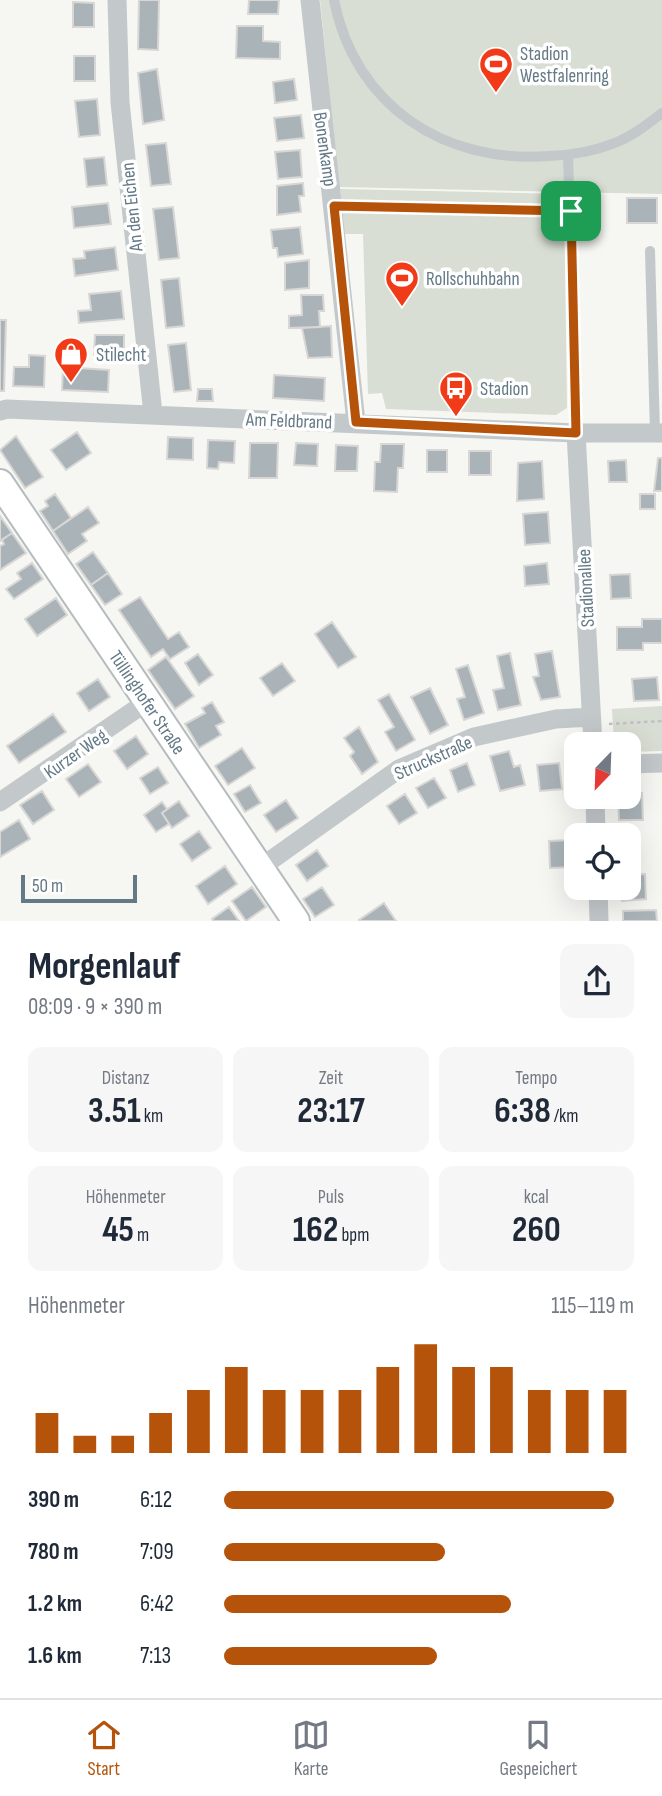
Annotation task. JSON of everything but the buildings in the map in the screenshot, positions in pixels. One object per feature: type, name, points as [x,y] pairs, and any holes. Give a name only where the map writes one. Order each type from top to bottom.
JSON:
[{"type":"main road","name":"Tüllinghofer Straße","points":[[0,483],[296,921]]},
{"type":"street","name":"An den Eichen","points":[[117,0],[120,102],[153,414]]},
{"type":"street","name":"Bonenkamp","points":[[310,0],[356,422]]},
{"type":"street","name":"Am Feldbrand","points":[[0,411],[7,409],[153,414],[576,433],[659,433]]},
{"type":"street","name":"Stadionallee","points":[[576,433],[592,729]]},
{"type":"street","name":"Kurzer Weg","points":[[0,802],[148,701]]},
{"type":"street","name":"Struckstraße","points":[[260,868],[399,769],[474,737],[556,719],[592,729]]},
{"type":"street","points":[[641,763],[662,762]]},
{"type":"street","points":[[598,900],[599,921]]},
{"type":"lane","points":[[334,0],[346,42],[363,74],[382,99],[405,118],[469,149],[510,158],[568,155],[616,143],[662,113]]},
{"type":"lane","points":[[568,155],[576,433]]},
{"type":"lane","points":[[650,251],[659,433]]},
{"type":"path","points":[[334,206],[571,211]]},
{"type":"path","points":[[592,729],[662,721]]},
{"type":"shaded area","name":"Stadion Westfalenring","points":[[320,0],[662,0],[662,194],[339,187]]},
{"type":"shaded area","points":[[340,189],[564,194],[567,408],[556,415],[386,409],[382,393],[368,394],[363,234],[345,234]]},
{"type":"shaded area","points":[[662,706],[662,751],[641,752],[641,732],[613,732],[612,709]]},
{"type":"place","name":"Stadion Westfalenring","points":[[496,94]]},
{"type":"place","name":"Rollschuhbahn","points":[[402,308]]},
{"type":"place","name":"Stilecht","points":[[71,384]]},
{"type":"place","name":"Stadion","points":[[456,418]]},
{"type":"route","points":[[334,206],[571,211],[576,433],[356,422],[334,206]]}]
